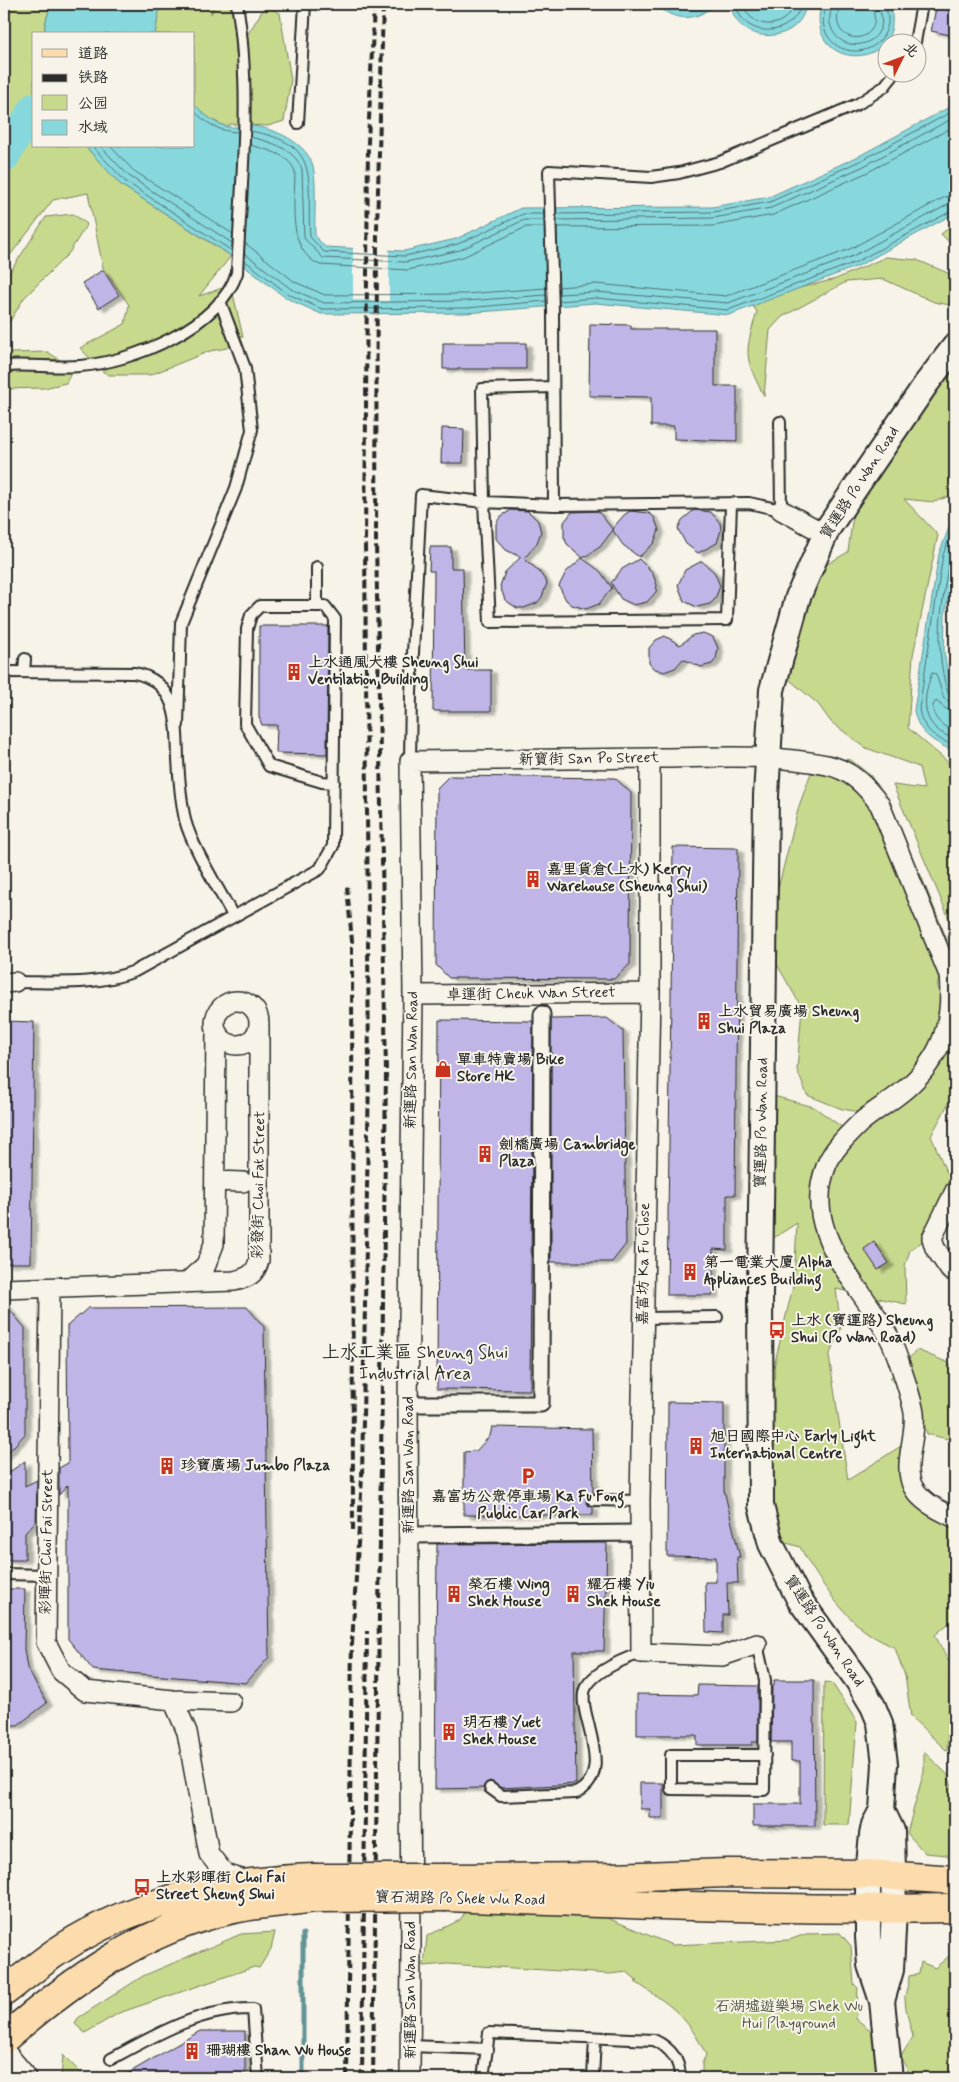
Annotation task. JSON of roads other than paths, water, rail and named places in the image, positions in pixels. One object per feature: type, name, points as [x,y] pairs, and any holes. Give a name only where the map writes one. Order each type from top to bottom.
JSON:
[{"type":"main road","name":"寶石湖路 Po Shek Wu Road","points":[[4,1992],[56,1953],[89,1933],[136,1911],[184,1895],[250,1882],[315,1888],[445,1887],[728,1873],[880,1875],[955,1880]]},
{"type":"main road","name":"寶石湖路 Po Shek Wu Road","points":[[445,1887],[652,1905],[868,1910],[955,1908]]},
{"type":"main road","name":"寶石湖路 Po Shek Wu Road","points":[[4,2039],[57,1995],[116,1955],[166,1928],[234,1908],[315,1888]]},
{"type":"main road","points":[[4,2057],[22,2078]]},
{"type":"street","name":"寶運路 Po Wan Road","points":[[882,2001],[891,1970],[894,1910],[880,1875],[874,1825],[882,1810],[885,1764],[884,1744],[874,1706],[799,1599],[771,1544],[762,1506],[760,1292],[768,759],[772,690],[798,597],[825,534],[910,407],[955,346]]},
{"type":"street","name":"寶運路 Po Wan Road","points":[[910,407],[955,361]]},
{"type":"street","points":[[781,510],[825,534]]},
{"type":"street","name":"新寶街 San Po Street","points":[[410,761],[650,758],[768,759],[828,765],[852,774],[869,790],[889,823],[952,974],[952,1001],[946,1031],[930,1062],[910,1085],[877,1108],[844,1138],[828,1163],[820,1189],[821,1212],[827,1238],[836,1257],[891,1341],[914,1413],[910,1479],[923,1500],[955,1518]]},
{"type":"street","name":"嘉富坊 Ka Fu Close","points":[[642,1653],[640,1501],[650,993],[650,758]]},
{"type":"street","name":"新運路 San Wan Road","points":[[410,761],[413,996],[408,1404],[410,2078]]},
{"type":"street","name":"卓運街 Cheuk Wan Street","points":[[413,996],[650,993]]},
{"type":"street","name":"彩發街 Choi Fat Street","points":[[4,1289],[50,1289],[234,1281],[246,1279],[257,1268],[259,1026],[256,1012],[245,1002],[238,1000],[224,1004],[215,1016],[215,1233],[211,1255],[206,1265],[186,1283]]},
{"type":"street","points":[[408,1404],[541,1404],[542,1014]]},
{"type":"street","points":[[216,1032],[225,1042],[240,1046],[253,1039],[259,1026]]},
{"type":"street","points":[[215,1181],[243,1182]]},
{"type":"street","points":[[950,1270],[935,1248],[932,1238],[955,1191]]},
{"type":"street","name":"彩暉街 Choi Fai Street","points":[[50,1289],[46,1642],[62,1671],[85,1691],[173,1700],[231,1702]]},
{"type":"street","points":[[409,1534],[640,1533]]},
{"type":"street","points":[[642,1653],[722,1656],[758,1644]]},
{"type":"street","points":[[173,1700],[187,1732],[209,1854],[225,1874],[250,1882]]},
{"type":"street","name":"寶運路 Po Wan Road","points":[[880,1875],[868,1910],[870,1965],[882,2001],[890,2078]]},
{"type":"lane","points":[[4,366],[80,366],[115,362],[191,328],[227,294],[237,273],[244,114],[242,30],[237,4]]},
{"type":"lane","points":[[298,123],[305,4]]},
{"type":"lane","points":[[917,32],[922,4]]},
{"type":"lane","points":[[554,505],[553,312],[549,171],[651,176],[680,173],[720,162],[858,104],[884,87],[888,82]]},
{"type":"lane","points":[[220,301],[245,368],[252,430],[236,488],[181,623],[178,760],[185,820],[233,916]]},
{"type":"lane","points":[[553,387],[482,389],[484,502],[490,622],[727,620],[731,504]]},
{"type":"lane","points":[[410,761],[411,694],[421,495],[484,502],[554,505],[749,504],[781,510],[780,422]]},
{"type":"lane","points":[[317,566],[318,606]]},
{"type":"lane","points":[[10,983],[100,981],[117,978],[136,970],[320,869],[334,846],[335,619],[325,606],[260,606],[251,615],[247,629],[245,724],[269,766],[322,782],[334,782]]},
{"type":"lane","points":[[24,672],[26,659]]},
{"type":"lane","points":[[4,672],[144,675],[164,690],[178,725]]},
{"type":"lane","points":[[643,1318],[716,1317]]},
{"type":"lane","points":[[593,1500],[640,1501]]},
{"type":"lane","points":[[4,1574],[47,1575]]},
{"type":"lane","points":[[758,1644],[765,1680],[764,1790],[671,1789],[671,1755],[764,1755]]},
{"type":"lane","points":[[490,1788],[501,1796],[576,1793],[590,1783],[594,1745],[583,1697],[586,1687],[600,1674],[622,1660],[642,1653]]},
{"type":"lane","points":[[111,2059],[166,2030],[190,2021],[239,2009],[253,2009],[258,2078]]},
{"type":"lane","points":[[483,2078],[489,2033],[654,2040],[664,2045],[680,2063],[680,2078]]},
{"type":"lane","points":[[592,2078],[595,2038]]},
{"type":"lane","points":[[410,2046],[488,2049]]},
{"type":"water","points":[[51,4],[160,4],[155,32],[45,32],[45,24]]},
{"type":"water","points":[[656,4],[714,4],[701,14],[685,18],[670,14]]},
{"type":"water","points":[[731,4],[806,4],[802,18],[793,28],[781,34],[768,36],[755,34],[744,28],[735,18]]},
{"type":"water","points":[[821,4],[890,4],[892,26],[890,32],[876,32],[876,49],[872,52],[856,56],[840,53],[827,43],[820,27]]},
{"type":"water","points":[[955,104],[955,213],[858,266],[729,315],[595,303],[466,313],[321,314],[286,298],[224,251],[121,185],[87,148],[195,148],[195,105],[208,117],[220,124],[228,127],[261,127],[279,133],[304,150],[310,158],[314,173],[315,236],[325,247],[404,251],[456,239],[521,208],[712,207],[769,197],[859,156]]},
{"type":"water","points":[[955,512],[955,559],[945,615],[944,652],[949,679],[955,697],[955,752],[934,741],[923,732],[916,719],[914,710],[939,554]]},
{"type":"waterway","points":[[4,159],[32,110]]},
{"type":"waterway","points":[[303,1934],[303,2078]]},
{"type":"railway","points":[[352,1644],[362,1477],[369,1073],[365,542],[368,143],[374,4]]},
{"type":"railway","points":[[373,2078],[386,1072],[376,541],[377,228],[383,4]]},
{"type":"railway","points":[[347,887],[352,941],[353,1530]]},
{"type":"railway","points":[[362,2078],[367,1631]]},
{"type":"railway","points":[[347,2078],[352,1637]]},
{"type":"place","name":"上水通風大樓 Sheung Shui Ventilation Building","points":[[294,672]]},
{"type":"place","name":"嘉里貨倉(上水) Kerry Warehouse (Sheung Shui)","points":[[533,879]]},
{"type":"place","name":"上水貿易廣場 Sheung Shui Plaza","points":[[704,1021]]},
{"type":"place","name":"單車特賣場 Bike Store HK","points":[[443,1069]]},
{"type":"place","name":"劍橋廣場 Cambridge Plaza","points":[[485,1154]]},
{"type":"place","name":"第一電業大廈 Alpha Appliances Building","points":[[690,1272]]},
{"type":"place","name":"上水 (寶運路) Sheung Shui (Po Wan Road)","points":[[777,1330]]},
{"type":"place","name":"旭日國際中心 Early Light International Centre","points":[[696,1446]]},
{"type":"place","name":"珍寶廣場 Jumbo Plaza","points":[[167,1466]]},
{"type":"place","name":"嘉富坊公衆停車場 Ka Fu Fong Public Car Park","points":[[528,1476]]},
{"type":"place","name":"榮石樓 Wing Shek House","points":[[454,1594]]},
{"type":"place","name":"耀石樓 Yiu Shek House","points":[[573,1594]]},
{"type":"place","name":"玥石樓 Yuet Shek House","points":[[449,1732]]},
{"type":"place","name":"上水彩暉街 Choi Fai Street Sheung Shui","points":[[142,1887]]},
{"type":"place","name":"珊瑚樓 Shan Wu House","points":[[192,2051]]},
{"type":"district","name":"上水工業區 Sheung Shui Industrial Area","points":[[415,1364]]},
{"type":"park label","name":"石湖墟遊樂場 Shek Wu Hui Playground","points":[[789,2016]]}]
